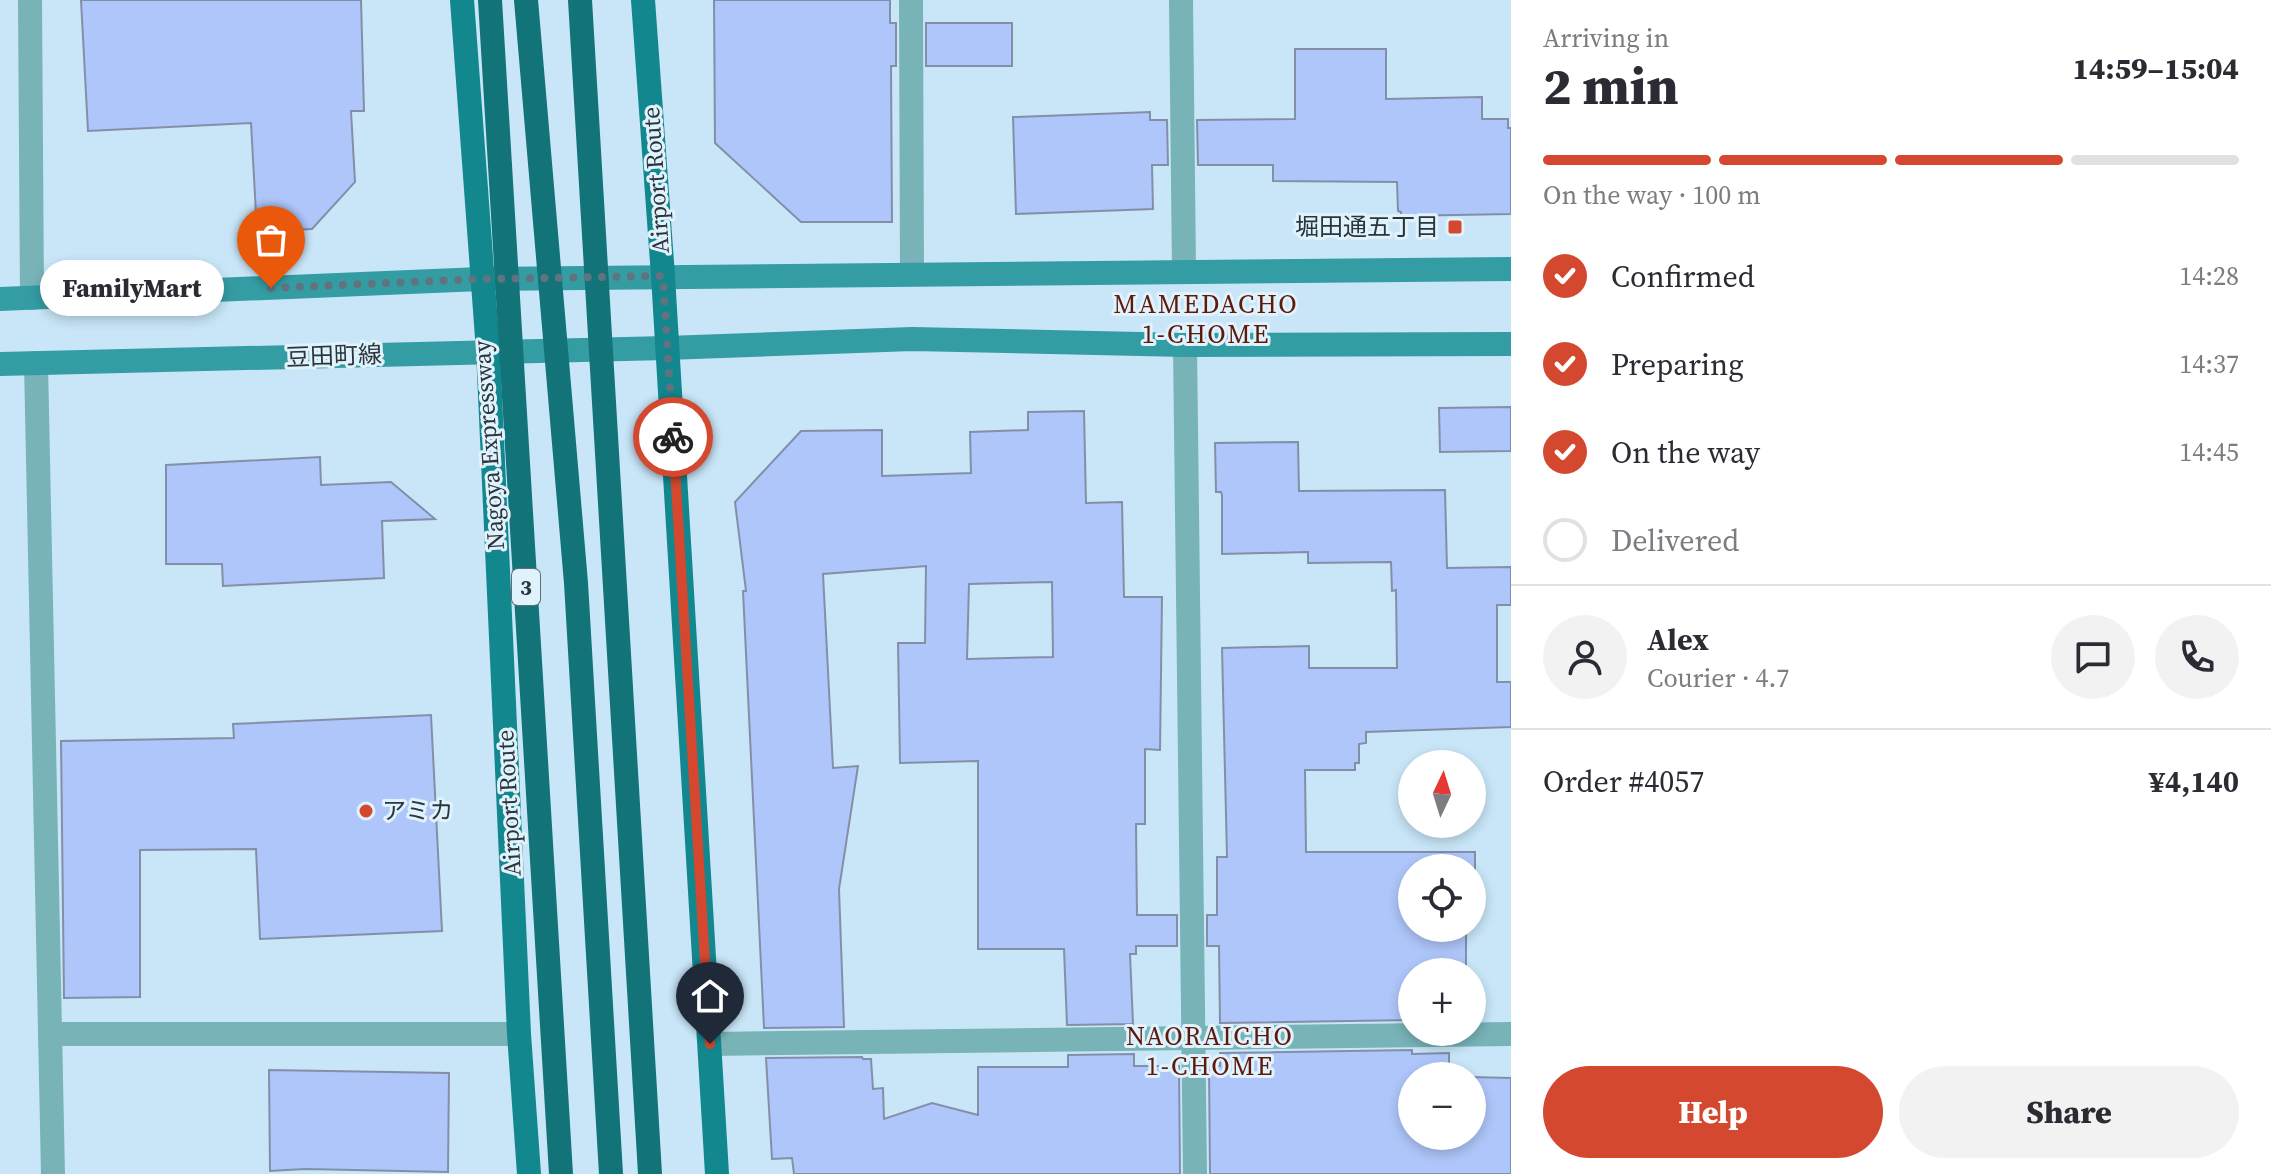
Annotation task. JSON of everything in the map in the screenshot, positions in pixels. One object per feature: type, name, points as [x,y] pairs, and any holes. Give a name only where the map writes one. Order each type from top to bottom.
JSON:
[{"type":"highway","name":"Nagoya Expressway","points":[[490,0],[561,1174]]},
{"type":"highway","points":[[526,0],[576,583],[611,1174]]},
{"type":"highway","points":[[580,0],[650,1174]]},
{"type":"main road","name":"Airport Route","points":[[462,0],[488,351],[519,1034],[529,1174]]},
{"type":"main road","name":"Airport Route","points":[[643,0],[663,276],[717,1174]]},
{"type":"street","points":[[30,0],[32,298]]},
{"type":"street","points":[[911,0],[912,274]]},
{"type":"street","points":[[1181,0],[1184,270]]},
{"type":"street","points":[[0,299],[481,279],[1511,269]]},
{"type":"street","name":"豆田町線","points":[[0,364],[912,339],[1185,345],[1511,344]]},
{"type":"street","points":[[1185,345],[1195,1174]]},
{"type":"street","points":[[36,363],[53,1174]]},
{"type":"street","points":[[50,1034],[519,1034]]},
{"type":"street","points":[[710,1044],[1511,1034]]},
{"type":"building","points":[[81,0],[361,0],[364,111],[351,111],[355,182],[312,229],[257,232],[251,123],[88,131]]},
{"type":"building","points":[[714,0],[890,0],[890,23],[896,23],[896,66],[891,66],[892,222],[801,222],[715,143]]},
{"type":"building","points":[[926,23],[1012,23],[1012,66],[926,66]]},
{"type":"building","points":[[1295,49],[1386,49],[1386,99],[1482,97],[1482,119],[1508,119],[1508,128],[1511,128],[1511,214],[1401,216],[1397,182],[1273,181],[1273,165],[1198,165],[1197,120],[1295,119]]},
{"type":"building","points":[[1150,112],[1150,120],[1167,120],[1168,165],[1152,165],[1153,209],[1016,214],[1013,117]]},
{"type":"building","points":[[1511,407],[1511,451],[1440,452],[1439,408]]},
{"type":"building","points":[[1084,411],[1086,503],[1122,502],[1124,597],[1162,597],[1160,750],[1145,749],[1145,824],[1136,824],[1137,915],[1177,915],[1177,946],[1136,946],[1136,954],[1130,954],[1133,1024],[1067,1025],[1064,949],[978,949],[978,761],[900,763],[898,643],[925,643],[926,566],[823,574],[833,768],[858,766],[839,889],[844,1027],[764,1028],[743,591],[746,591],[735,502],[801,431],[882,430],[882,476],[971,473],[970,432],[1028,430],[1028,412]],"holes":[[[1052,582],[1053,657],[967,659],[969,584]]]},
{"type":"building","points":[[1298,442],[1299,491],[1445,490],[1447,568],[1511,567],[1511,605],[1497,605],[1497,682],[1511,682],[1511,727],[1366,732],[1366,743],[1359,744],[1359,763],[1355,763],[1355,770],[1305,770],[1306,852],[1475,852],[1398,854],[1398,942],[1466,942],[1466,958],[1398,958],[1398,1020],[1220,1023],[1219,946],[1207,946],[1207,915],[1217,915],[1217,857],[1227,857],[1222,648],[1309,646],[1309,668],[1397,668],[1396,590],[1392,591],[1391,562],[1308,563],[1308,552],[1222,554],[1222,495],[1216,492],[1215,443]]},
{"type":"building","points":[[320,457],[321,485],[391,482],[435,519],[382,521],[384,578],[223,586],[222,564],[166,564],[166,465]]},
{"type":"building","points":[[431,715],[442,931],[260,939],[256,849],[140,850],[140,997],[64,998],[61,741],[234,738],[233,724]]},
{"type":"building","points":[[1412,1050],[1412,1054],[1449,1053],[1449,1062],[1398,1062],[1398,1150],[1486,1150],[1486,1077],[1511,1078],[1511,1174],[1210,1174],[1209,1066],[1220,1066],[1220,1053]]},
{"type":"building","points":[[1134,1054],[1134,1066],[1179,1066],[1180,1174],[794,1174],[792,1158],[772,1159],[766,1058],[871,1059],[873,1089],[883,1088],[884,1119],[932,1103],[978,1115],[978,1067],[1068,1067],[1068,1055]]},
{"type":"building","points":[[269,1070],[449,1073],[448,1172],[270,1171]]},
{"type":"way so far","points":[[271,288],[481,279],[663,276],[673,437]]},
{"type":"place","name":"堀田通五丁目","points":[[1455,227]]},
{"type":"place","name":"FamilyMart","points":[[271,288]]},
{"type":"place","name":"アミカ","points":[[366,811]]},
{"type":"district","name":"MAMEDACHO 1-CHOME","points":[[1206,319]]},
{"type":"district","name":"NAORAICHO 1-CHOME","points":[[1210,1051]]},
{"type":"route","points":[[673,437],[710,1044]]}]
